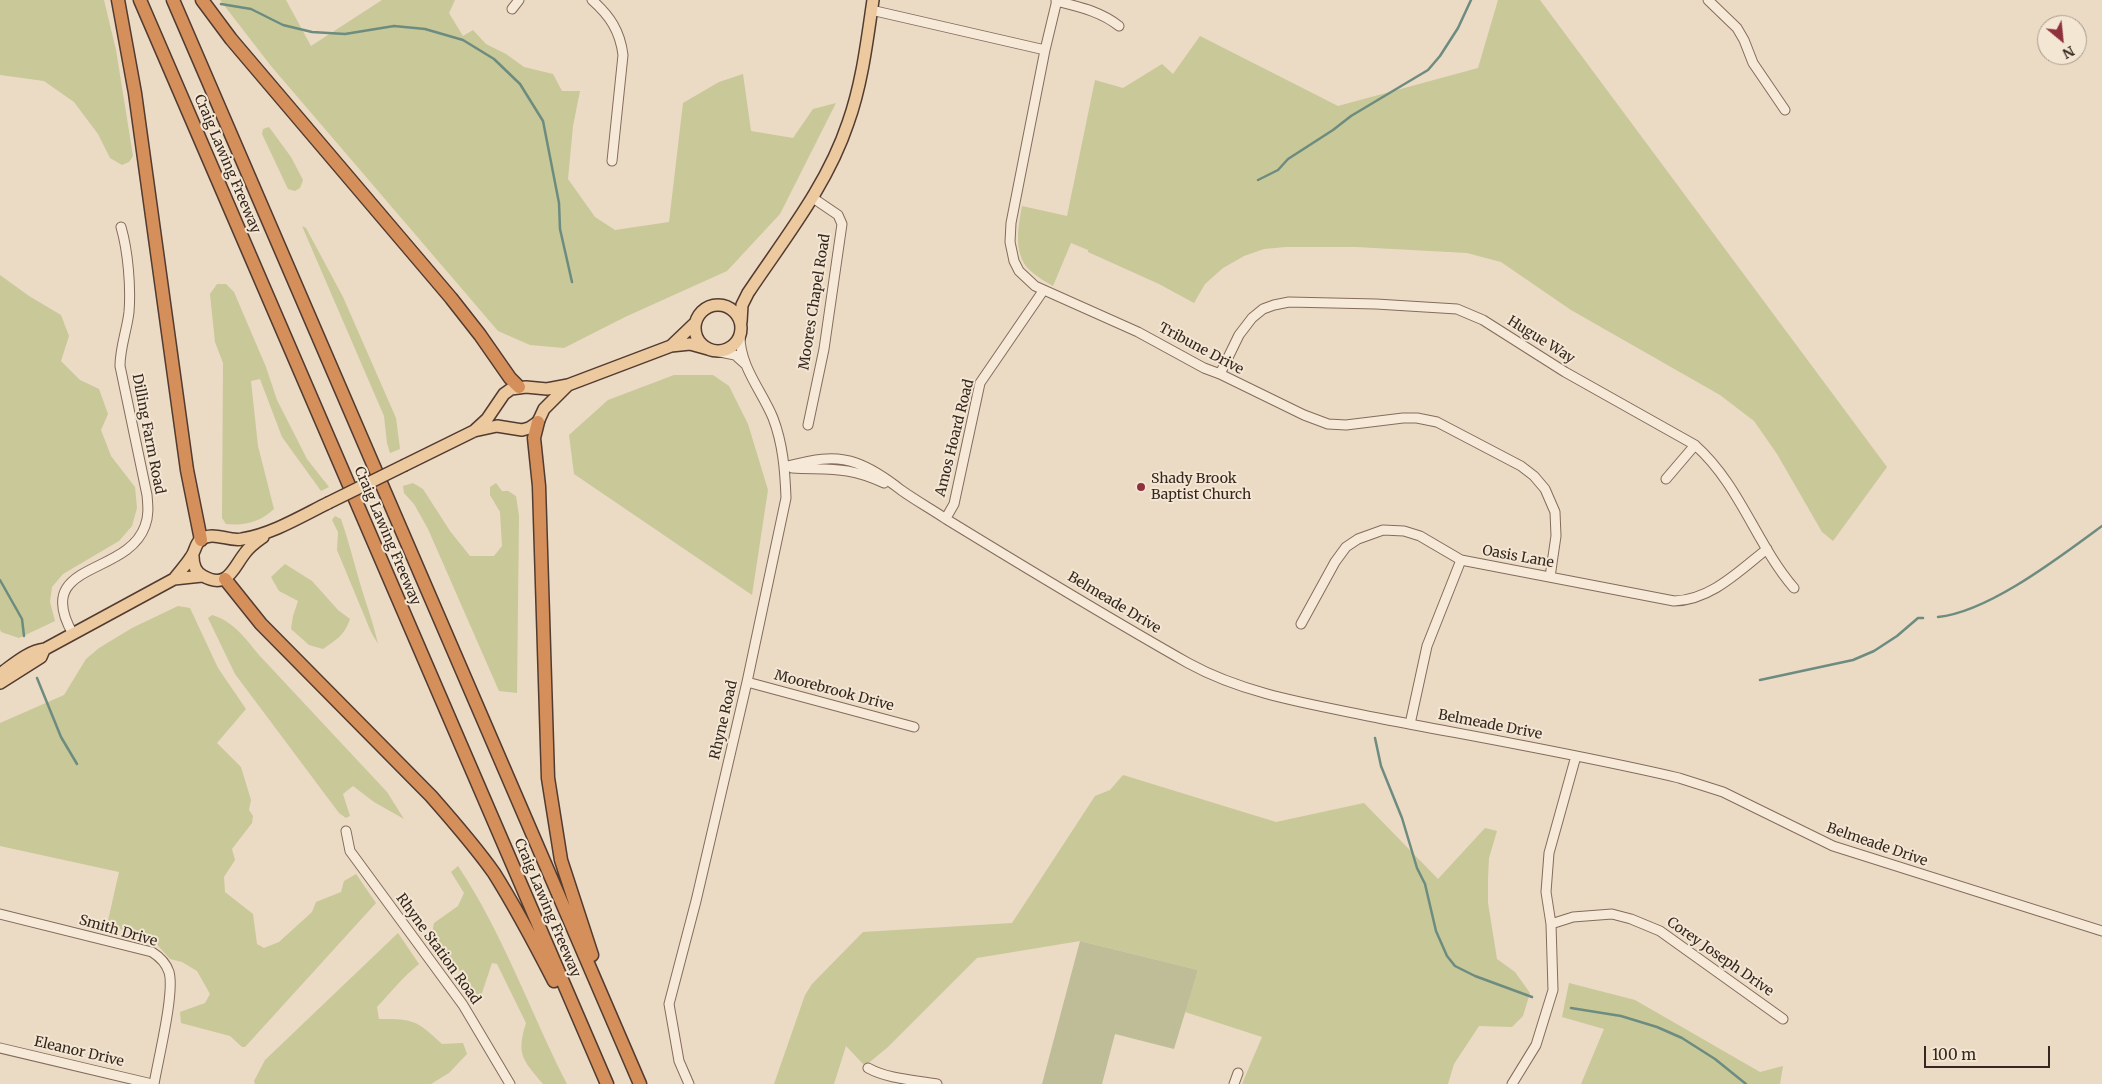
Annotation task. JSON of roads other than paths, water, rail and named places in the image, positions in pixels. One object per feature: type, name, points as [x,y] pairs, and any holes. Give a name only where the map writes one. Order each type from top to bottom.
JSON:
[{"type":"highway","points":[[118,0],[135,93],[187,470],[201,540]]},
{"type":"highway","name":"Craig Lawing Freeway","points":[[140,0],[605,1080]]},
{"type":"highway","name":"Craig Lawing Freeway","points":[[174,0],[640,1084]]},
{"type":"highway","points":[[202,0],[231,39],[463,313],[510,378],[526,388]]},
{"type":"highway","points":[[538,422],[534,438],[539,486],[545,712],[549,787],[561,860],[618,1036]]},
{"type":"highway","points":[[225,579],[261,624],[431,796],[478,852],[493,872],[522,920],[605,1080]]},
{"type":"main road","points":[[474,431],[487,419],[504,394],[511,389],[547,389],[568,385],[671,346],[690,344],[712,350],[730,348],[740,336],[742,305],[748,294],[813,198],[835,156],[848,123],[866,50],[872,5]]},
{"type":"main road","points":[[671,346],[695,323],[704,310],[734,301],[748,294]]},
{"type":"main road","points":[[718,305],[732,309],[740,322]]},
{"type":"main road","points":[[695,323],[697,338],[712,350]]},
{"type":"main road","points":[[0,674],[26,656],[38,650],[45,650],[174,578],[193,556],[197,544],[201,540],[213,536],[237,540],[268,532],[474,431],[497,426],[522,430],[529,428],[538,422],[544,409],[568,385]]},
{"type":"main road","points":[[526,388],[541,398],[544,409]]},
{"type":"main road","points":[[174,578],[202,576],[217,580],[225,579],[235,570],[248,548],[268,532]]},
{"type":"main road","points":[[193,556],[195,568],[202,576]]},
{"type":"main road","points":[[0,683],[41,657],[45,650]]},
{"type":"street","points":[[512,9],[520,0]]},
{"type":"street","points":[[592,0],[613,22],[620,37],[623,55],[612,161]]},
{"type":"street","points":[[1708,0],[1737,28],[1744,40],[1753,64],[1785,110]]},
{"type":"street","points":[[1057,1],[1091,10],[1120,26]]},
{"type":"street","name":"Tribune Drive","points":[[1057,1],[1045,50],[1010,234],[1011,252],[1026,279],[1043,291],[1138,332],[1204,368],[1304,415],[1328,424],[1403,418],[1427,419],[1447,427],[1521,466],[1534,476],[1545,489],[1555,512],[1556,536],[1550,577]]},
{"type":"street","points":[[872,5],[1045,50]]},
{"type":"street","name":"Moores Chapel Road","points":[[808,424],[824,349],[842,224],[838,215],[813,198]]},
{"type":"street","name":"Dilling Farm Road","points":[[73,634],[66,622],[63,609],[62,600],[66,586],[77,576],[127,549],[140,535],[147,517],[147,495],[120,366],[121,350],[129,309],[128,268],[121,227]]},
{"type":"street","name":"Amos Hoard Road","points":[[946,518],[954,504],[980,383],[1043,291]]},
{"type":"street","name":"Hugue Way","points":[[1220,374],[1239,335],[1252,318],[1263,309],[1274,305],[1289,302],[1376,304],[1457,309],[1483,320],[1565,372],[1695,445],[1725,477],[1767,549],[1794,588]]},
{"type":"street","name":"Rhyne Road","points":[[689,1084],[679,1061],[669,1004],[696,901],[747,682],[784,507],[784,467],[780,441],[772,417],[745,364],[740,336]]},
{"type":"street","points":[[712,350],[735,355],[745,364]]},
{"type":"street","points":[[1666,479],[1695,445]]},
{"type":"street","name":"Belmeade Drive","points":[[784,467],[813,460],[832,458],[847,460],[865,467],[892,481],[901,489],[946,518],[1119,622],[1216,677],[1254,691],[1679,778],[1723,792],[1828,844],[1864,857],[2102,930]]},
{"type":"street","name":"Oasis Lane","points":[[1301,624],[1335,562],[1346,547],[1358,538],[1383,530],[1404,531],[1420,536],[1461,560],[1656,599],[1687,601],[1713,590],[1767,549]]},
{"type":"street","points":[[1410,724],[1427,646],[1461,560]]},
{"type":"street","name":"Moorebrook Drive","points":[[747,682],[914,727]]},
{"type":"street","points":[[1512,1084],[1536,1045],[1553,990],[1552,924],[1546,892],[1549,853],[1576,756]]},
{"type":"street","name":"Rhyne Station Road","points":[[346,831],[350,851],[463,1005],[510,1084]]},
{"type":"street","name":"Smith Drive","points":[[0,914],[152,952],[162,959],[169,973],[170,991],[153,1084]]},
{"type":"street","name":"Corey Joseph Drive","points":[[1552,924],[1573,918],[1612,914],[1660,930],[1783,1019]]},
{"type":"street","name":"Eleanor Drive","points":[[0,1048],[153,1084]]},
{"type":"street","points":[[868,1068],[881,1073],[937,1084]]},
{"type":"street","points":[[1234,1084],[1238,1073]]},
{"type":"waterway","points":[[1258,180],[1278,170],[1288,159],[1351,116],[1428,70],[1440,56],[1458,28],[1471,0]]},
{"type":"waterway","points":[[221,4],[251,9],[283,25],[312,32],[345,34],[394,26],[425,29],[463,40],[494,59],[520,84],[543,121],[559,203],[560,229],[572,282]]},
{"type":"waterway","points":[[1938,617],[1958,613],[2001,594],[2046,567],[2102,526]]},
{"type":"waterway","points":[[0,580],[22,619],[24,636]]},
{"type":"waterway","points":[[1760,680],[1853,660],[1874,651],[1897,636],[1918,618],[1923,618]]},
{"type":"waterway","points":[[37,678],[61,737],[77,764]]},
{"type":"waterway","points":[[1375,738],[1381,766],[1402,818],[1417,868],[1425,884],[1436,931],[1447,956],[1455,966],[1475,976],[1532,997]]},
{"type":"waterway","points":[[1571,1008],[1621,1016],[1657,1027],[1682,1038],[1715,1059],[1746,1084]]},
{"type":"place","name":"Shady Brook Baptist Church","points":[[1141,487]]}]
